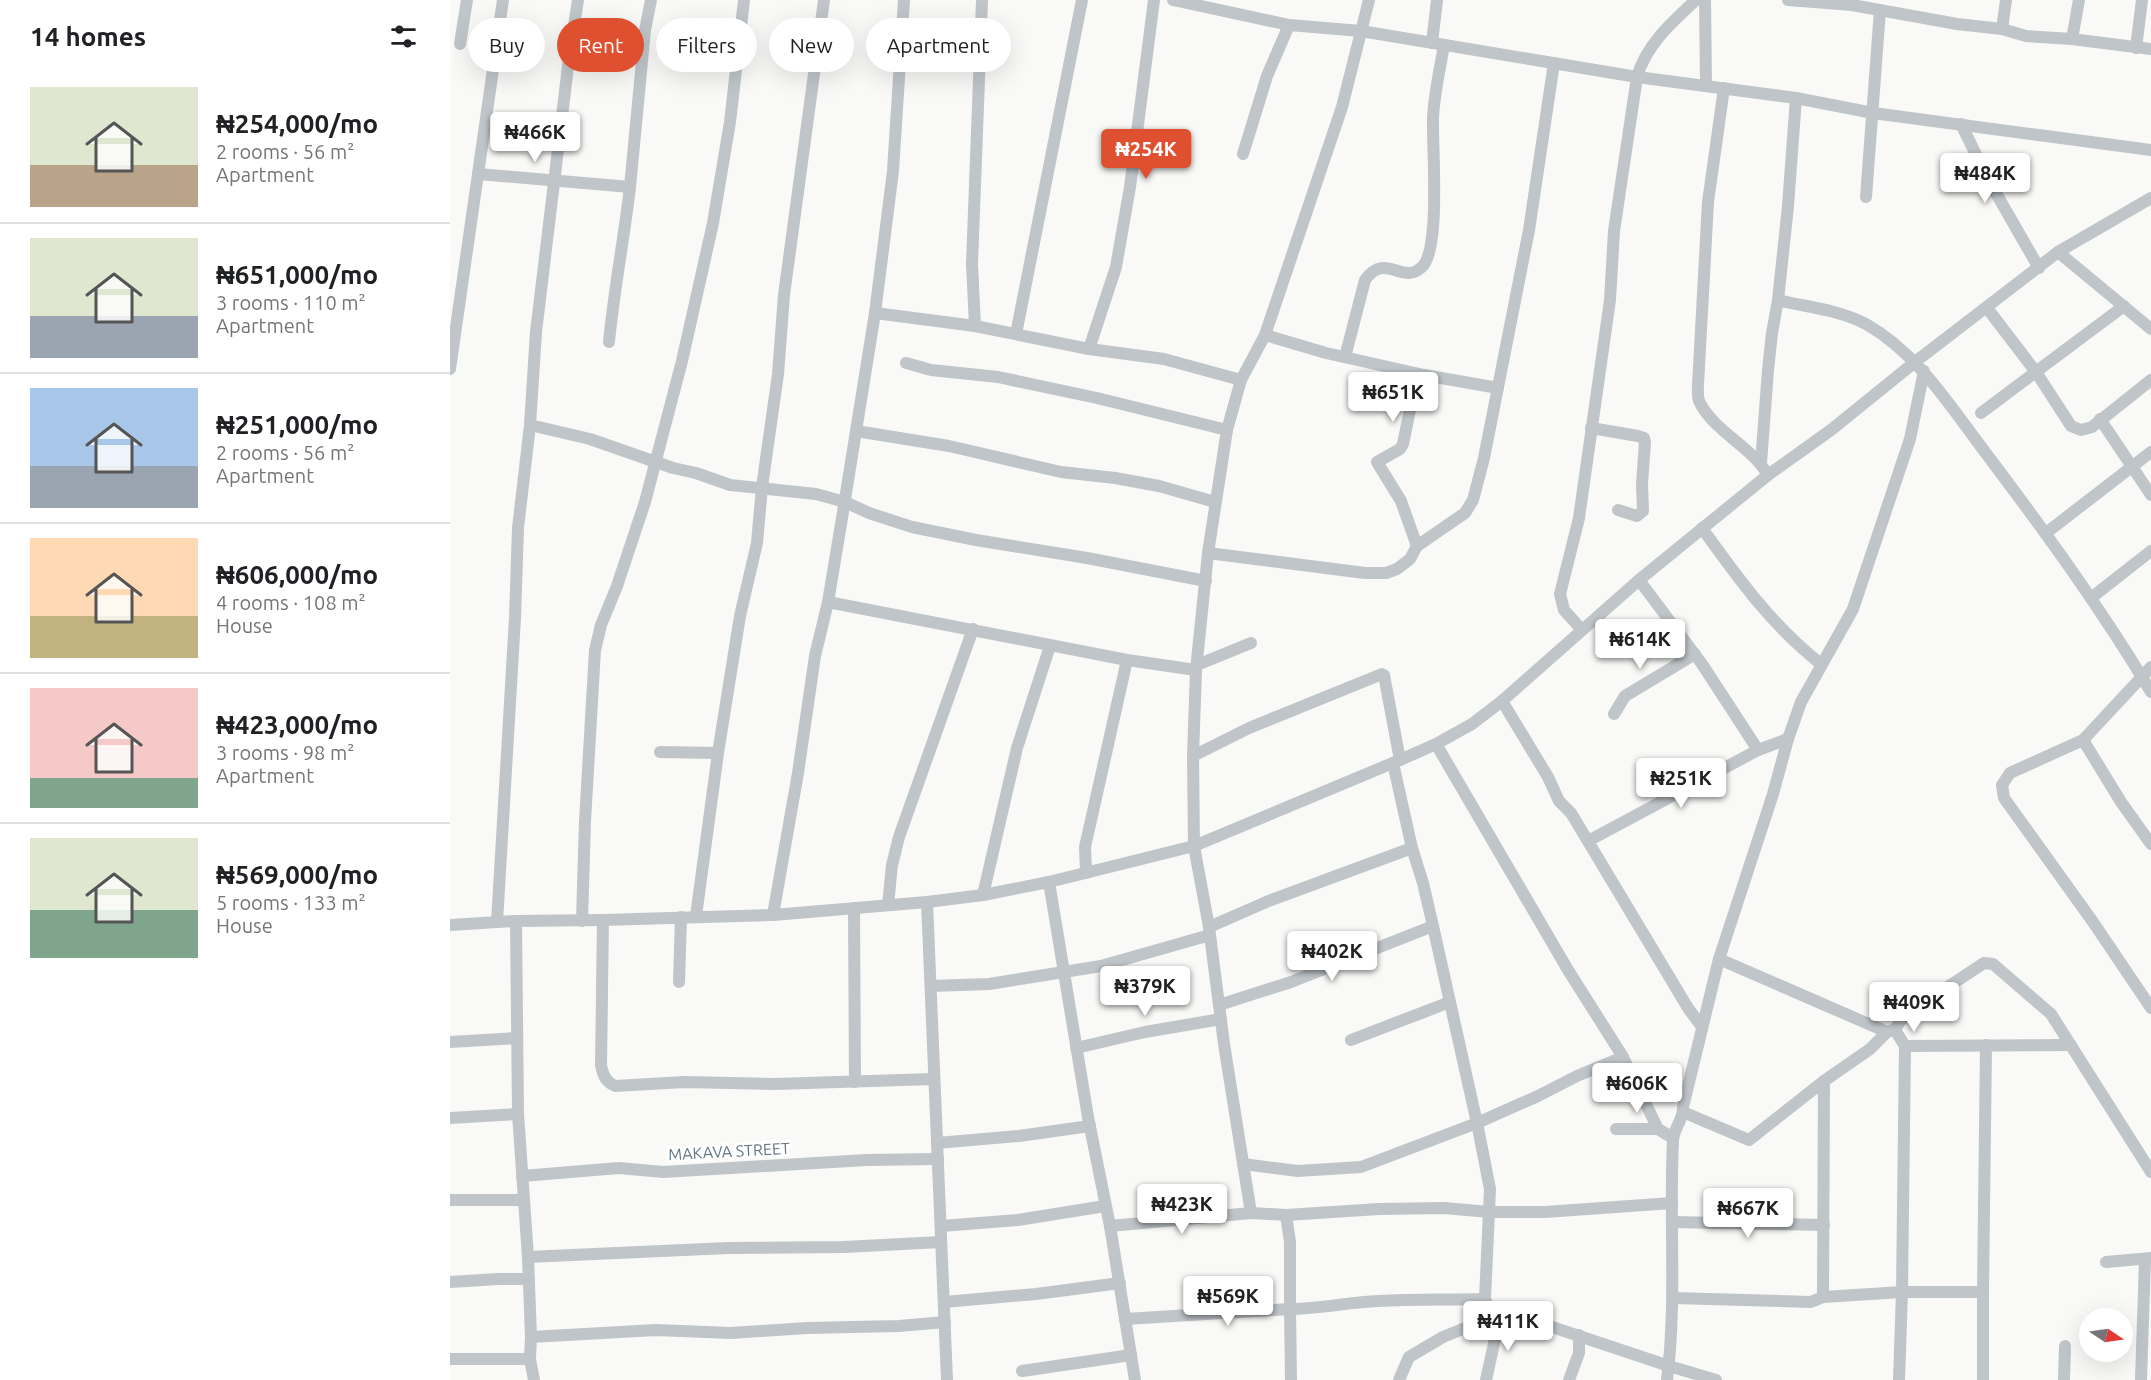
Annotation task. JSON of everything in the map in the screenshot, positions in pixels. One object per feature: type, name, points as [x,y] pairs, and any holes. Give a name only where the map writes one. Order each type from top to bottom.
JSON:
[{"type":"street","points":[[460,44],[467,0]]},
{"type":"street","points":[[450,369],[503,0]]},
{"type":"street","points":[[498,922],[518,528],[530,425],[536,332],[578,0]]},
{"type":"street","points":[[609,342],[614,291],[630,187],[645,30],[651,0]]},
{"type":"street","points":[[582,921],[595,650],[601,625],[617,586],[645,502],[682,361],[713,223],[730,122],[744,0]]},
{"type":"street","points":[[696,916],[718,753],[740,616],[757,543],[762,487],[778,374],[783,295],[824,0]]},
{"type":"street","points":[[773,915],[798,773],[815,656],[828,602],[845,502],[875,313],[893,171],[904,0]]},
{"type":"street","points":[[975,326],[972,264],[982,0]]},
{"type":"street","points":[[1016,334],[1082,0]]},
{"type":"street","points":[[1089,349],[1116,267],[1130,187],[1154,0]]},
{"type":"street","points":[[1173,0],[1290,25],[1361,31],[1637,77],[1796,98],[1873,113],[2151,150]]},
{"type":"street","points":[[1251,1213],[1194,846],[1193,756],[1197,667],[1208,553],[1227,430],[1241,380],[1265,335],[1342,107],[1369,0]]},
{"type":"street","points":[[1345,357],[1365,280],[1372,270],[1381,267],[1409,274],[1421,268],[1427,259],[1435,208],[1433,116],[1438,44],[1437,0]]},
{"type":"street","points":[[1582,630],[1564,610],[1560,594],[1579,518],[1610,300],[1614,231],[1637,77],[1642,61],[1653,45],[1696,0]]},
{"type":"street","points":[[1705,0],[1706,85]]},
{"type":"street","points":[[1788,0],[1853,2],[1880,10],[1957,24],[2002,29],[2026,36],[2151,49]]},
{"type":"street","points":[[2002,29],[2006,0]]},
{"type":"street","points":[[2072,39],[2079,0]]},
{"type":"street","points":[[2136,48],[2142,0]]},
{"type":"street","points":[[1866,197],[1880,10]]},
{"type":"street","points":[[1243,154],[1268,76],[1290,25]]},
{"type":"street","points":[[1208,553],[1365,573],[1386,573],[1397,569],[1410,559],[1417,546],[1465,513],[1473,500],[1498,388],[1529,230],[1554,63]]},
{"type":"street","points":[[1724,88],[1708,202],[1699,401],[1708,414],[1761,463],[1768,475]]},
{"type":"street","points":[[1761,463],[1768,370],[1788,206],[1796,98]]},
{"type":"street","points":[[1961,124],[1989,181],[2038,267]]},
{"type":"street","points":[[478,174],[630,187]]},
{"type":"street","points":[[450,925],[516,921],[773,915],[983,895],[1049,882],[1194,846],[1436,744],[1472,724],[1502,701],[1639,580],[1702,528],[1768,475],[1919,366],[2038,267],[2058,252],[2151,198]]},
{"type":"street","points":[[2058,252],[2151,329]]},
{"type":"street","points":[[1778,300],[1840,314],[1865,324],[1919,366],[2046,533],[2146,672],[2151,692]]},
{"type":"street","points":[[1982,413],[2124,306]]},
{"type":"street","points":[[1987,308],[2036,372],[2071,426],[2081,430],[2092,427],[2151,380]]},
{"type":"street","points":[[875,313],[975,326],[1089,349],[1164,359],[1241,380]]},
{"type":"street","points":[[1265,335],[1326,353],[1424,375],[1498,388]]},
{"type":"street","points":[[906,363],[931,370],[998,377],[1097,398],[1227,430]]},
{"type":"street","points":[[1667,1380],[1673,1298],[1673,1138],[1683,1112],[1719,960],[1773,794],[1788,739],[1801,702],[1853,609],[1910,439],[1919,366]]},
{"type":"street","points":[[1417,546],[1401,501],[1377,462],[1400,449],[1403,444],[1410,410],[1424,375]]},
{"type":"street","points":[[2100,419],[2151,495]]},
{"type":"street","points":[[530,425],[590,439],[730,485],[816,494],[845,502],[869,513],[933,531],[1206,581]]},
{"type":"street","points":[[1591,428],[1644,438],[1643,511],[1637,516],[1618,510]]},
{"type":"street","points":[[856,431],[949,446],[1061,472],[1159,486],[1215,502]]},
{"type":"street","points":[[2046,533],[2151,453]]},
{"type":"street","points":[[1702,528],[1740,581],[1774,622],[1821,664]]},
{"type":"street","points":[[2091,598],[2151,551]]},
{"type":"street","points":[[1639,580],[1695,654],[1758,750]]},
{"type":"street","points":[[828,602],[1126,660],[1197,667],[1251,643]]},
{"type":"street","points":[[888,905],[892,865],[899,837],[973,629]]},
{"type":"street","points":[[983,895],[1017,748],[1050,646]]},
{"type":"street","points":[[1614,714],[1625,696],[1695,654]]},
{"type":"street","points":[[1086,873],[1085,847],[1126,660]]},
{"type":"street","points":[[2146,672],[2083,740],[2010,773],[2002,785],[2004,798],[2151,1008]]},
{"type":"street","points":[[1193,756],[1249,728],[1384,675],[1396,761],[1412,848],[1433,926],[1478,1123],[1490,1189],[1485,1299],[1496,1316],[1486,1380]]},
{"type":"street","points":[[1502,701],[1548,777],[1559,801],[1571,813],[1688,1008],[1702,1027]]},
{"type":"street","points":[[1588,841],[1758,750],[1788,739]]},
{"type":"street","points":[[2083,740],[2121,802],[2151,844]]},
{"type":"street","points":[[1436,744],[1568,970],[1623,1057],[1658,1129]]},
{"type":"street","points":[[660,752],[718,753]]},
{"type":"street","points":[[931,986],[989,984],[1101,966],[1209,931],[1271,900],[1412,848]]},
{"type":"street","points":[[1049,882],[1135,1380]]},
{"type":"street","points":[[927,902],[947,1380]]},
{"type":"street","points":[[854,908],[855,1082]]},
{"type":"street","points":[[679,982],[681,917]]},
{"type":"street","points":[[603,920],[601,1065],[604,1077],[615,1086],[684,1082],[775,1084],[934,1079]]},
{"type":"street","points":[[516,921],[518,1114],[528,1257],[530,1359],[534,1380]]},
{"type":"street","points":[[1219,1005],[1291,982],[1433,926]]},
{"type":"street","points":[[1719,960],[1891,1031],[1905,1046],[1899,1380]]},
{"type":"street","points":[[1683,1112],[1749,1140],[1824,1081],[1870,1049],[1910,1012],[1984,963],[1993,963],[2051,1014],[2151,1172]]},
{"type":"street","points":[[1351,1040],[1450,1002]]},
{"type":"street","points":[[1076,1047],[1144,1032],[1221,1020]]},
{"type":"street","points":[[450,1042],[517,1038]]},
{"type":"street","points":[[1983,1380],[1986,1045]]},
{"type":"street","points":[[1905,1046],[2071,1045]]},
{"type":"street","points":[[1243,1164],[1298,1171],[1361,1167],[1478,1123],[1623,1057]]},
{"type":"street","points":[[1823,1297],[1824,1081]]},
{"type":"street","points":[[450,1118],[518,1114]]},
{"type":"street","points":[[937,1143],[1018,1136],[1090,1126]]},
{"type":"street","points":[[1616,1129],[1658,1129],[1673,1138]]},
{"type":"street","name":"MAKAVA STREET","points":[[522,1176],[619,1168],[663,1172],[866,1160],[938,1159]]},
{"type":"street","points":[[450,1200],[524,1200]]},
{"type":"street","points":[[1110,1226],[1251,1213],[1286,1215],[1378,1209],[1444,1208],[1490,1212],[1545,1212],[1672,1203]]},
{"type":"street","points":[[941,1226],[1018,1220],[1105,1206]]},
{"type":"street","points":[[1286,1215],[1290,1242],[1291,1380]]},
{"type":"street","points":[[1672,1222],[1824,1226]]},
{"type":"street","points":[[528,1257],[941,1242]]},
{"type":"street","points":[[2106,1262],[2148,1259],[2141,1380]]},
{"type":"street","points":[[450,1282],[529,1279]]},
{"type":"street","points":[[944,1302],[1036,1294],[1120,1283]]},
{"type":"street","points":[[1673,1298],[1811,1302],[1823,1297],[1902,1292],[1983,1292]]},
{"type":"street","points":[[1125,1319],[1312,1309],[1343,1303],[1381,1300],[1485,1299]]},
{"type":"street","points":[[1399,1380],[1409,1357],[1443,1337],[1496,1316],[1525,1318],[1716,1380]]},
{"type":"street","points":[[531,1337],[656,1330],[731,1333],[945,1322]]},
{"type":"street","points":[[1569,1380],[1579,1353],[1579,1335]]},
{"type":"street","points":[[2064,1380],[2065,1346]]},
{"type":"street","points":[[1022,1371],[1131,1355]]},
{"type":"street","points":[[450,1359],[530,1359]]}]
